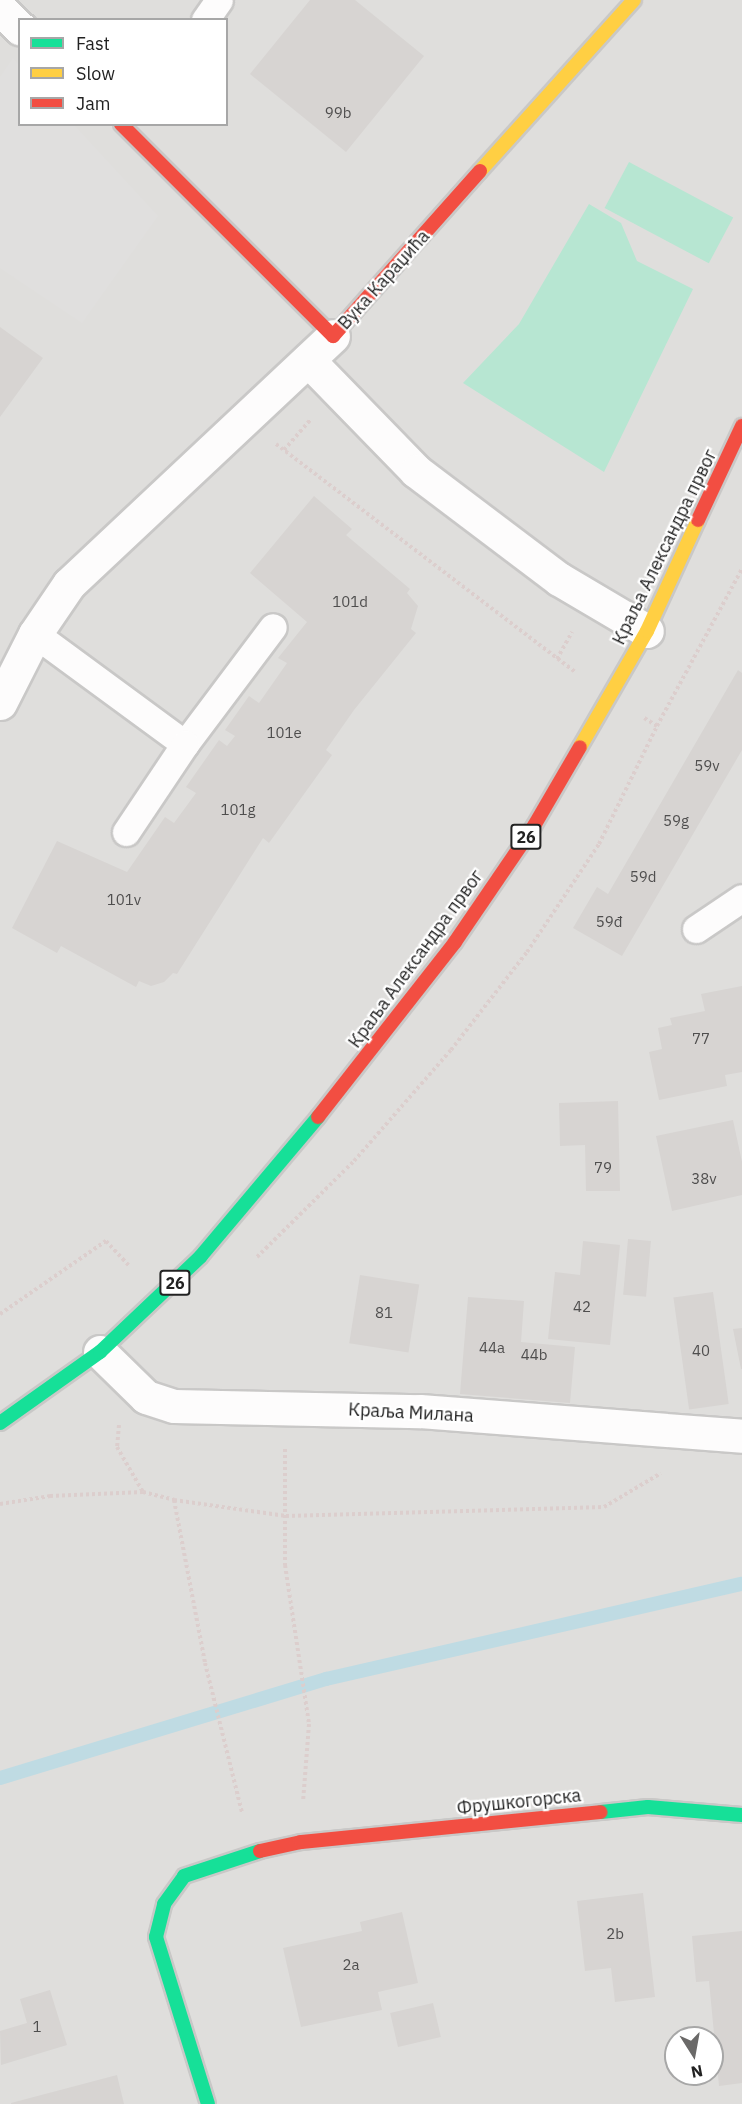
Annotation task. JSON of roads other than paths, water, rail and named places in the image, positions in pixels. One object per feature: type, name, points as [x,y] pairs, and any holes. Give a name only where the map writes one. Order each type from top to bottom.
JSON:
[{"type":"street","name":"Вука Караџића","points":[[126,126],[333,336],[634,0]]},
{"type":"street","points":[[0,9],[18,26]]},
{"type":"street","points":[[0,703],[35,634],[69,584],[333,336]]},
{"type":"street","points":[[308,360],[416,471],[559,579],[647,631]]},
{"type":"street","name":"Краља Александра првог","points":[[0,1423],[100,1352],[158,1299],[244,1207],[456,942],[534,826],[647,631],[742,426]]},
{"type":"street","name":"Краља Милана","points":[[100,1352],[146,1397],[174,1406],[420,1411],[742,1436]]},
{"type":"street","name":"Фрушкогорска","points":[[208,2104],[156,1937],[164,1904],[184,1876],[251,1853],[301,1842],[648,1807],[742,1815]]},
{"type":"lane","points":[[206,18],[219,0]]},
{"type":"lane","points":[[126,832],[185,744],[273,627]]},
{"type":"lane","points":[[35,634],[185,744]]},
{"type":"lane","points":[[696,929],[742,898]]},
{"type":"waterway","points":[[0,1778],[326,1679],[742,1584]]}]
